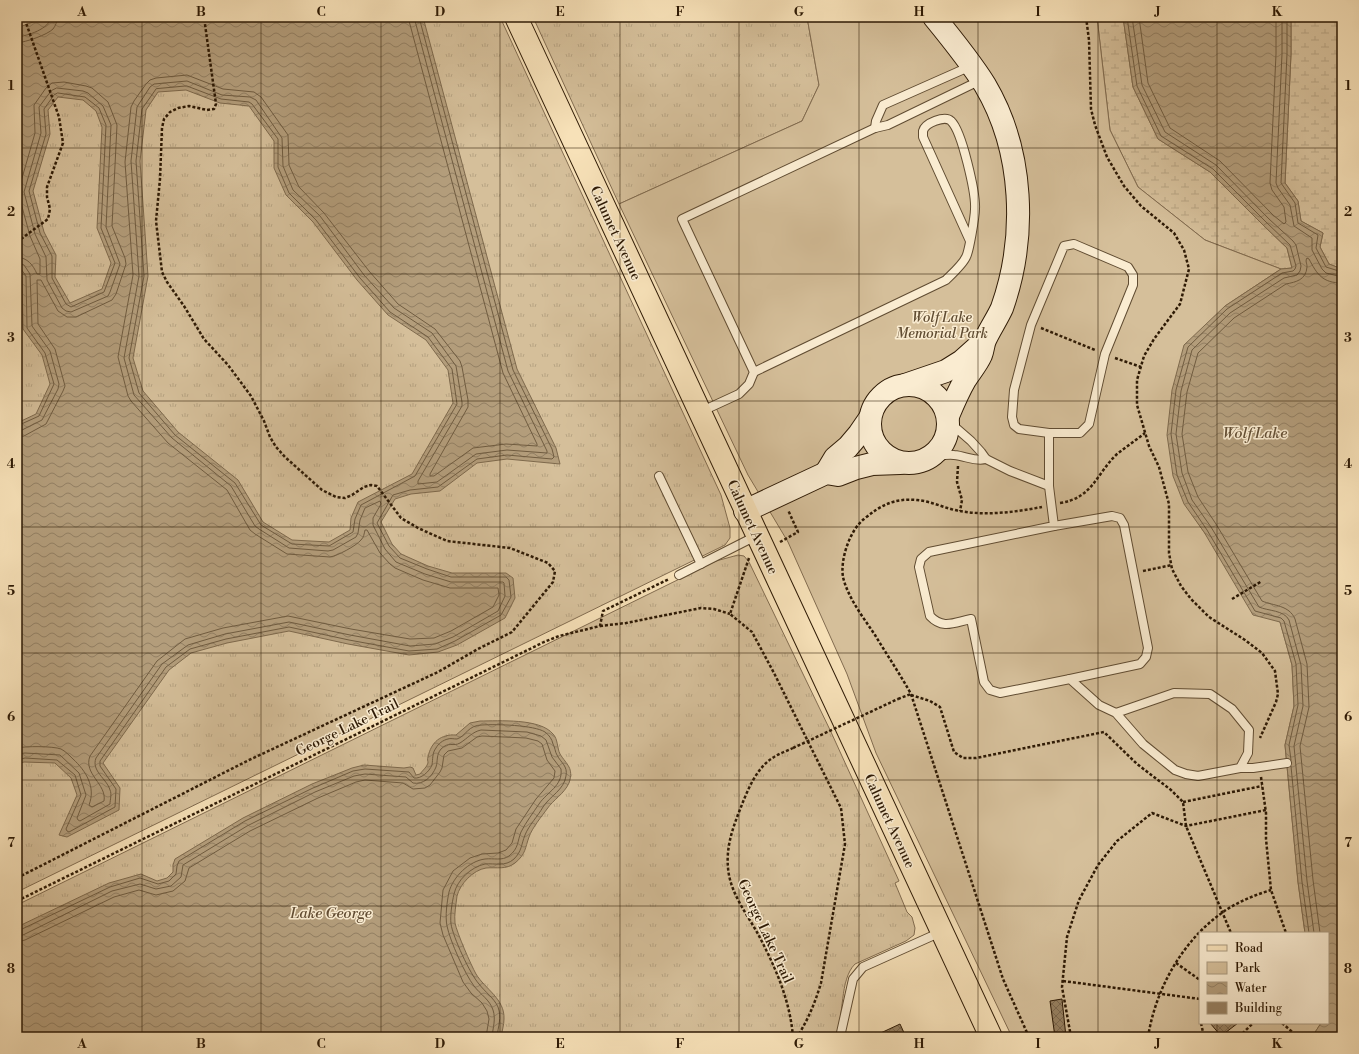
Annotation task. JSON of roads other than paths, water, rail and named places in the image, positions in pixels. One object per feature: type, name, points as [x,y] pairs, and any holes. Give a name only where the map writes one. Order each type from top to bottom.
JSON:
[{"type":"main road","name":"Calumet Avenue","points":[[516,17],[991,1037]]},
{"type":"main road","points":[[934,17],[977,73],[994,103],[1007,138],[1012,159],[1018,202],[1017,245],[1008,286],[1001,308],[985,341],[982,354],[964,381],[948,419]]},
{"type":"main road","points":[[745,511],[826,473],[835,458],[848,448],[859,434],[870,418],[874,406],[882,396],[893,388],[946,371],[962,361],[985,341]]},
{"type":"main road","points":[[826,473],[838,475],[872,464],[910,464],[921,462],[931,457],[940,449],[946,439],[948,428],[948,419],[944,405],[937,396],[928,389],[905,385]]},
{"type":"main road","points":[[870,418],[870,430],[873,441],[880,451],[889,458],[900,463]]},
{"type":"lane","points":[[754,372],[682,219],[875,128],[888,125],[977,73]]},
{"type":"lane","points":[[875,128],[876,121],[883,105],[977,73]]},
{"type":"lane","points":[[699,412],[740,394],[749,384],[754,372],[946,280],[966,257],[970,241],[975,209],[971,180],[965,152],[953,122],[943,118],[927,126],[923,131],[923,137],[970,241]]},
{"type":"lane","points":[[1074,244],[1128,267],[1133,275],[1133,285],[1105,354],[1088,424],[1080,433],[1049,433],[1019,429],[1014,425],[1012,417],[1014,390],[1032,325],[1064,246],[1074,244]]},
{"type":"lane","points":[[948,419],[971,441],[986,459],[1010,471],[1049,486]]},
{"type":"lane","points":[[1049,433],[1049,486],[1054,526]]},
{"type":"lane","points":[[931,457],[952,455],[978,461],[986,459]]},
{"type":"lane","points":[[659,476],[701,564]]},
{"type":"lane","points":[[1112,516],[1120,518],[1124,525],[1134,573],[1148,648],[1146,657],[1140,664],[1070,679],[1000,693],[990,690],[984,682],[972,619],[944,625],[935,622],[930,616],[919,567],[921,559],[929,552],[1054,526],[1112,516]]},
{"type":"lane","points":[[679,575],[757,535]]},
{"type":"lane","points":[[1070,679],[1099,705],[1116,713],[1143,744],[1175,770],[1198,776],[1240,768],[1287,763]]},
{"type":"lane","points":[[1116,713],[1174,693],[1210,694],[1232,709],[1249,730],[1248,753],[1240,768]]},
{"type":"lane","points":[[840,1037],[853,979],[863,967],[941,931]]},
{"type":"water","points":[[46,17],[423,17],[517,369],[556,448],[560,464],[507,459],[477,463],[440,491],[411,494],[395,499],[381,522],[392,544],[401,554],[428,566],[452,573],[506,573],[513,578],[515,598],[505,618],[457,645],[438,652],[409,655],[289,631],[227,643],[191,653],[169,670],[103,763],[120,788],[119,810],[67,837],[59,835],[77,795],[71,778],[55,763],[24,762],[17,764],[17,423],[36,414],[50,384],[42,355],[23,329],[22,277],[17,270],[17,28]],"holes":[[[186,90],[220,103],[249,106],[274,141],[274,168],[286,195],[313,222],[357,280],[388,315],[426,340],[448,370],[453,403],[412,474],[358,502],[351,518],[350,530],[329,542],[292,540],[263,522],[238,480],[178,432],[143,391],[133,358],[148,276],[140,161],[146,110],[158,92]],[[58,97],[83,100],[96,111],[102,127],[97,228],[111,263],[102,289],[70,303],[55,277],[56,255],[44,232],[33,191],[50,134],[48,110]]]},
{"type":"water","name":"Wolf Lake","points":[[1123,17],[1291,17],[1291,54],[1285,183],[1298,201],[1301,221],[1323,233],[1320,247],[1329,264],[1342,269],[1342,1037],[1312,1037],[1320,1024],[1329,1024],[1329,932],[1305,932],[1298,882],[1285,745],[1294,706],[1292,665],[1280,622],[1253,615],[1204,532],[1184,504],[1173,476],[1167,435],[1172,390],[1184,345],[1225,306],[1281,269],[1292,268],[1287,248],[1210,172],[1158,139],[1133,87]]},
{"type":"water","name":"Lake George","points":[[480,721],[529,723],[539,725],[547,729],[555,736],[560,754],[569,767],[571,774],[567,787],[549,806],[532,830],[525,851],[519,860],[508,867],[481,869],[464,882],[457,896],[455,917],[456,928],[476,974],[498,1000],[501,1006],[504,1019],[501,1037],[17,1037],[17,927],[109,883],[141,874],[157,881],[167,878],[173,872],[175,859],[243,818],[312,784],[352,768],[364,765],[404,768],[410,767],[413,768],[416,775],[420,774],[428,763],[429,752],[434,743],[446,736],[456,735],[470,723]]},
{"type":"park label","name":"Wolf Lake Memorial Park","points":[[942,326]]}]
